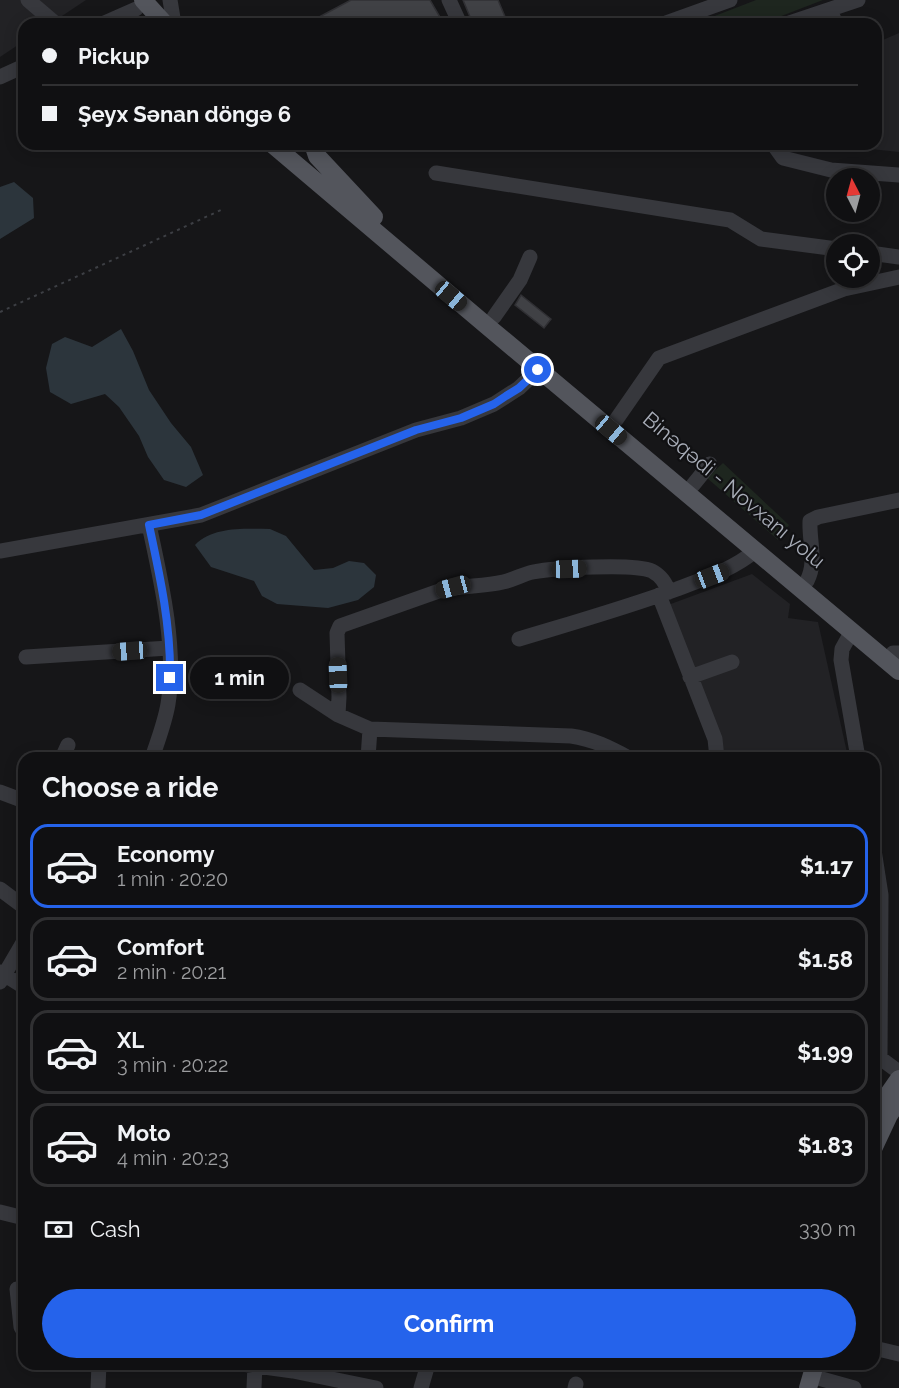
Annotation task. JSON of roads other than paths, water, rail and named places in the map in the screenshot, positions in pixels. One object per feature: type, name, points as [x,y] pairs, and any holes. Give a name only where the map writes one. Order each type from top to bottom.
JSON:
[{"type":"main road","points":[[140,2],[147,18]]},
{"type":"main road","points":[[140,2],[158,18]]},
{"type":"main road","points":[[285,150],[538,370],[899,671]]},
{"type":"main road","points":[[286,150],[374,217]]},
{"type":"main road","points":[[315,150],[317,156],[374,217]]},
{"type":"main road","name":"Binəqədi - Novxanı yolu","points":[[374,217],[897,654]]},
{"type":"main road","points":[[880,1106],[899,1079]]},
{"type":"main road","points":[[880,1134],[899,1100]]},
{"type":"street","points":[[28,0],[49,18]]},
{"type":"street","points":[[170,0],[173,18]]},
{"type":"street","points":[[450,0],[458,18]]},
{"type":"street","points":[[680,18],[730,0]]},
{"type":"street","points":[[833,17],[858,0]]},
{"type":"street","points":[[112,18],[140,2]]},
{"type":"street","points":[[0,77],[18,69]]},
{"type":"street","points":[[777,150],[783,158],[831,170],[899,175]]},
{"type":"street","points":[[436,173],[730,220],[761,239],[826,248]]},
{"type":"street","points":[[880,254],[899,257]]},
{"type":"street","points":[[494,317],[520,280],[530,257]]},
{"type":"street","points":[[616,420],[659,358],[844,289],[899,277]]},
{"type":"street","points":[[0,551],[201,515],[416,430],[461,418],[519,388],[538,370]]},
{"type":"street","points":[[693,485],[710,464]]},
{"type":"street","points":[[807,581],[812,573],[813,564],[810,521],[818,517],[899,500]]},
{"type":"street","points":[[149,525],[164,591],[169,648],[168,704],[154,752]]},
{"type":"street","points":[[519,639],[664,593],[726,570],[741,563],[755,551]]},
{"type":"street","points":[[338,715],[337,633],[340,626],[453,587],[504,582],[532,572],[549,570],[630,567],[650,570],[663,579],[664,593],[690,676],[715,739],[716,752]]},
{"type":"street","points":[[852,632],[842,650],[841,660],[857,752]]},
{"type":"street","points":[[26,657],[169,648]]},
{"type":"street","points":[[690,676],[732,662]]},
{"type":"street","points":[[300,690],[338,715],[370,729],[572,736],[585,738],[617,752]]},
{"type":"street","points":[[368,752],[370,729]]},
{"type":"street","points":[[0,792],[18,799]]},
{"type":"street","points":[[880,888],[880,949]]},
{"type":"street","points":[[0,890],[18,903]]},
{"type":"street","points":[[18,951],[2,977],[18,984]]},
{"type":"street","points":[[880,1059],[899,1072]]},
{"type":"street","points":[[0,1212],[18,1216]]},
{"type":"street","points":[[17,1289],[18,1298]]},
{"type":"street","points":[[880,1349],[899,1354]]},
{"type":"street","points":[[98,1388],[99,1370]]},
{"type":"street","points":[[252,1370],[254,1388]]},
{"type":"street","points":[[287,1370],[376,1388]]},
{"type":"street","points":[[421,1388],[426,1370]]},
{"type":"street","points":[[805,1375],[854,1388]]}]
